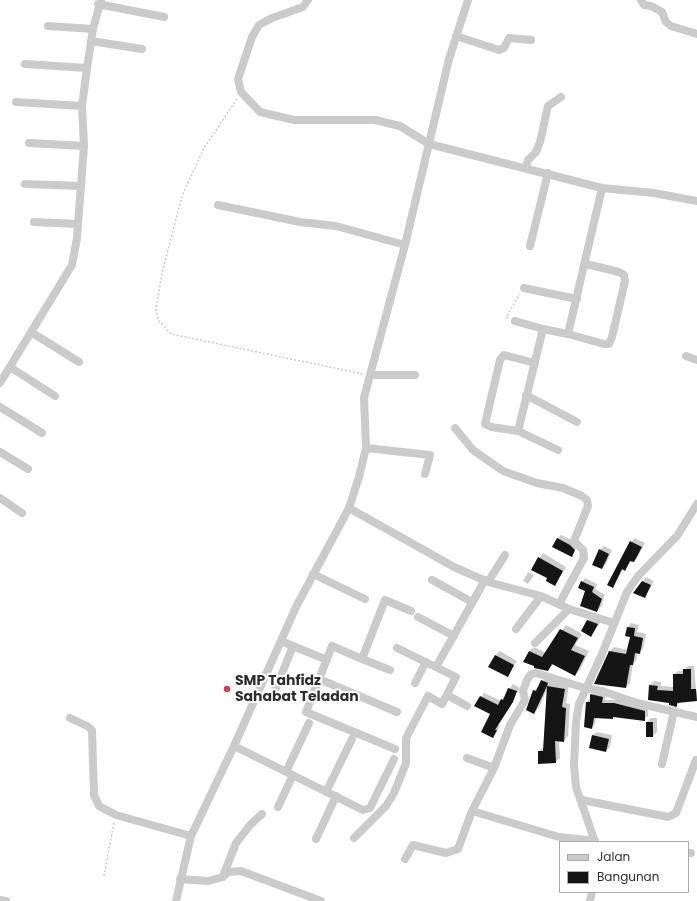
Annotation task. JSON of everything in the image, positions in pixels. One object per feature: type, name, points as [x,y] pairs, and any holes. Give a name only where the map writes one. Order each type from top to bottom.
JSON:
[{"type":"street","points":[[308,0],[303,7],[272,18],[259,25],[252,37],[238,79],[241,92],[260,112],[294,120],[375,120],[400,126],[429,144],[526,167],[602,188],[654,193],[697,201]]},
{"type":"street","points":[[176,901],[191,836],[313,574],[349,508],[366,448],[364,398],[405,245],[456,36],[468,0]]},
{"type":"street","points":[[641,0],[644,6],[651,6],[662,12],[666,22],[671,26],[697,34]]},
{"type":"street","points":[[0,383],[72,265],[77,238],[84,146],[82,106],[93,29],[100,2],[164,17]]},
{"type":"street","points":[[48,26],[93,29]]},
{"type":"street","points":[[456,36],[499,50],[504,48],[510,38],[531,40]]},
{"type":"street","points":[[91,41],[142,50]]},
{"type":"street","points":[[25,64],[87,68]]},
{"type":"street","points":[[526,167],[528,160],[536,152],[540,142],[548,106],[561,97]]},
{"type":"street","points":[[16,102],[82,106]]},
{"type":"street","points":[[29,143],[84,146]]},
{"type":"street","points":[[530,246],[548,173]]},
{"type":"street","points":[[24,184],[81,186]]},
{"type":"street","points":[[568,334],[586,264],[602,188]]},
{"type":"street","points":[[218,205],[300,222],[336,226],[405,245]]},
{"type":"street","points":[[34,222],[78,224]]},
{"type":"street","points":[[515,321],[609,344],[625,281],[624,275],[619,272],[586,264]]},
{"type":"street","points":[[524,288],[577,299]]},
{"type":"street","points":[[518,431],[543,329]]},
{"type":"street","points":[[31,332],[79,362]]},
{"type":"street","points":[[535,363],[504,355],[497,367],[485,424],[491,427],[518,431],[558,450]]},
{"type":"street","points":[[686,356],[697,360]]},
{"type":"street","points":[[10,367],[55,396]]},
{"type":"street","points":[[370,375],[415,375]]},
{"type":"street","points":[[526,396],[577,422]]},
{"type":"street","points":[[0,407],[42,433]]},
{"type":"street","points":[[455,428],[473,450],[503,471],[537,483],[563,488],[582,496],[587,500],[588,506],[574,541],[583,550],[584,558],[559,604]]},
{"type":"street","points":[[366,448],[430,455],[425,474]]},
{"type":"street","points":[[0,452],[28,469]]},
{"type":"street","points":[[0,498],[22,513]]},
{"type":"street","points":[[472,811],[559,837],[595,841],[582,800],[576,787],[574,765],[576,722],[579,704],[585,688],[602,654],[627,592],[639,575],[677,536],[697,504]]},
{"type":"street","points":[[349,508],[454,567],[486,581],[541,596],[569,609],[614,623]]},
{"type":"street","points":[[436,667],[472,602],[505,555]]},
{"type":"street","points":[[313,574],[365,599]]},
{"type":"street","points":[[432,580],[472,602]]},
{"type":"street","points":[[516,629],[541,596]]},
{"type":"street","points":[[362,659],[385,600],[411,611]]},
{"type":"street","points":[[535,643],[569,609]]},
{"type":"street","points":[[418,617],[454,636]]},
{"type":"street","points":[[281,641],[327,660]]},
{"type":"street","points":[[273,696],[293,646]]},
{"type":"street","points":[[390,670],[332,646],[306,712],[395,749]]},
{"type":"street","points":[[354,838],[386,806],[394,793],[406,762],[406,738],[428,696],[442,704],[456,677],[397,648]]},
{"type":"street","points":[[415,683],[426,662]]},
{"type":"street","points":[[405,858],[413,845],[443,853],[458,849],[472,811],[494,768],[510,725],[526,700],[523,692],[527,680],[531,674],[536,673],[585,688],[602,691],[637,703],[697,717]]},
{"type":"street","points":[[319,679],[397,712]]},
{"type":"street","points":[[447,695],[467,706]]},
{"type":"street","points":[[662,764],[674,711]]},
{"type":"street","points":[[70,718],[92,730],[94,795],[99,806],[116,815],[191,836]]},
{"type":"street","points":[[278,807],[309,723]]},
{"type":"street","points":[[326,792],[352,739]]},
{"type":"street","points":[[234,746],[364,810],[368,809],[394,759]]},
{"type":"street","points":[[467,758],[494,768]]},
{"type":"street","points":[[582,800],[668,817],[676,813],[696,760]]},
{"type":"street","points":[[316,839],[336,796]]},
{"type":"street","points":[[222,877],[236,843],[251,824],[262,814]]},
{"type":"street","points":[[180,879],[208,881],[222,877],[233,871],[245,872],[298,894],[322,901]]},
{"type":"street","points":[[0,900],[6,901]]},
{"type":"path","points":[[241,92],[204,148],[184,190],[162,273],[156,310],[158,320],[171,334],[370,375]]},
{"type":"path","points":[[515,321],[506,317],[524,288]]},
{"type":"path","points":[[104,876],[116,815]]},
{"type":"building","points":[[557,538],[570,545],[575,550],[572,557],[552,547]]},
{"type":"building","points":[[630,541],[642,547],[634,562],[630,561],[625,571],[622,569],[613,588],[607,585]]},
{"type":"building","points":[[599,549],[609,554],[602,569],[592,565]]},
{"type":"building","points":[[538,557],[563,571],[555,586],[546,581],[547,578],[531,570]]},
{"type":"building","points":[[581,581],[594,587],[592,592],[602,599],[597,612],[580,606],[585,591],[578,588]]},
{"type":"building","points":[[642,581],[651,585],[645,598],[633,593]]},
{"type":"building","points":[[587,620],[598,624],[591,637],[581,631]]},
{"type":"building","points":[[627,627],[635,628],[634,636],[643,638],[640,654],[635,653],[633,665],[630,665],[626,688],[594,684],[609,651],[626,654],[630,637],[625,636]]},
{"type":"building","points":[[560,629],[578,638],[571,650],[585,656],[575,676],[552,664],[548,671],[534,668],[534,666],[523,662],[529,651],[542,657]]},
{"type":"building","points":[[495,655],[514,665],[508,677],[488,667]]},
{"type":"building","points":[[683,669],[691,669],[691,689],[696,689],[697,701],[677,703],[677,707],[669,705],[669,703],[648,700],[649,685],[658,686],[657,690],[673,691],[673,674],[683,674]]},
{"type":"building","points":[[541,680],[548,683],[534,714],[526,710],[533,690],[536,691]]},
{"type":"building","points":[[547,686],[565,689],[562,707],[566,708],[564,742],[555,741],[556,763],[538,764],[538,751],[543,751]]},
{"type":"building","points":[[508,688],[517,691],[513,702],[495,730],[497,730],[493,738],[481,732],[490,714],[474,706],[480,696],[498,705],[501,699],[503,700]]},
{"type":"building","points":[[590,694],[603,697],[602,703],[614,703],[645,711],[645,721],[613,717],[613,719],[594,718],[592,729],[584,727],[586,702],[590,702]]},
{"type":"building","points":[[646,722],[653,722],[653,737],[646,737]]},
{"type":"building","points":[[592,735],[609,739],[606,752],[589,748]]},
{"type":"place","name":"SMP Tahfidz Sahabat Teladan","points":[[227,689]]}]
